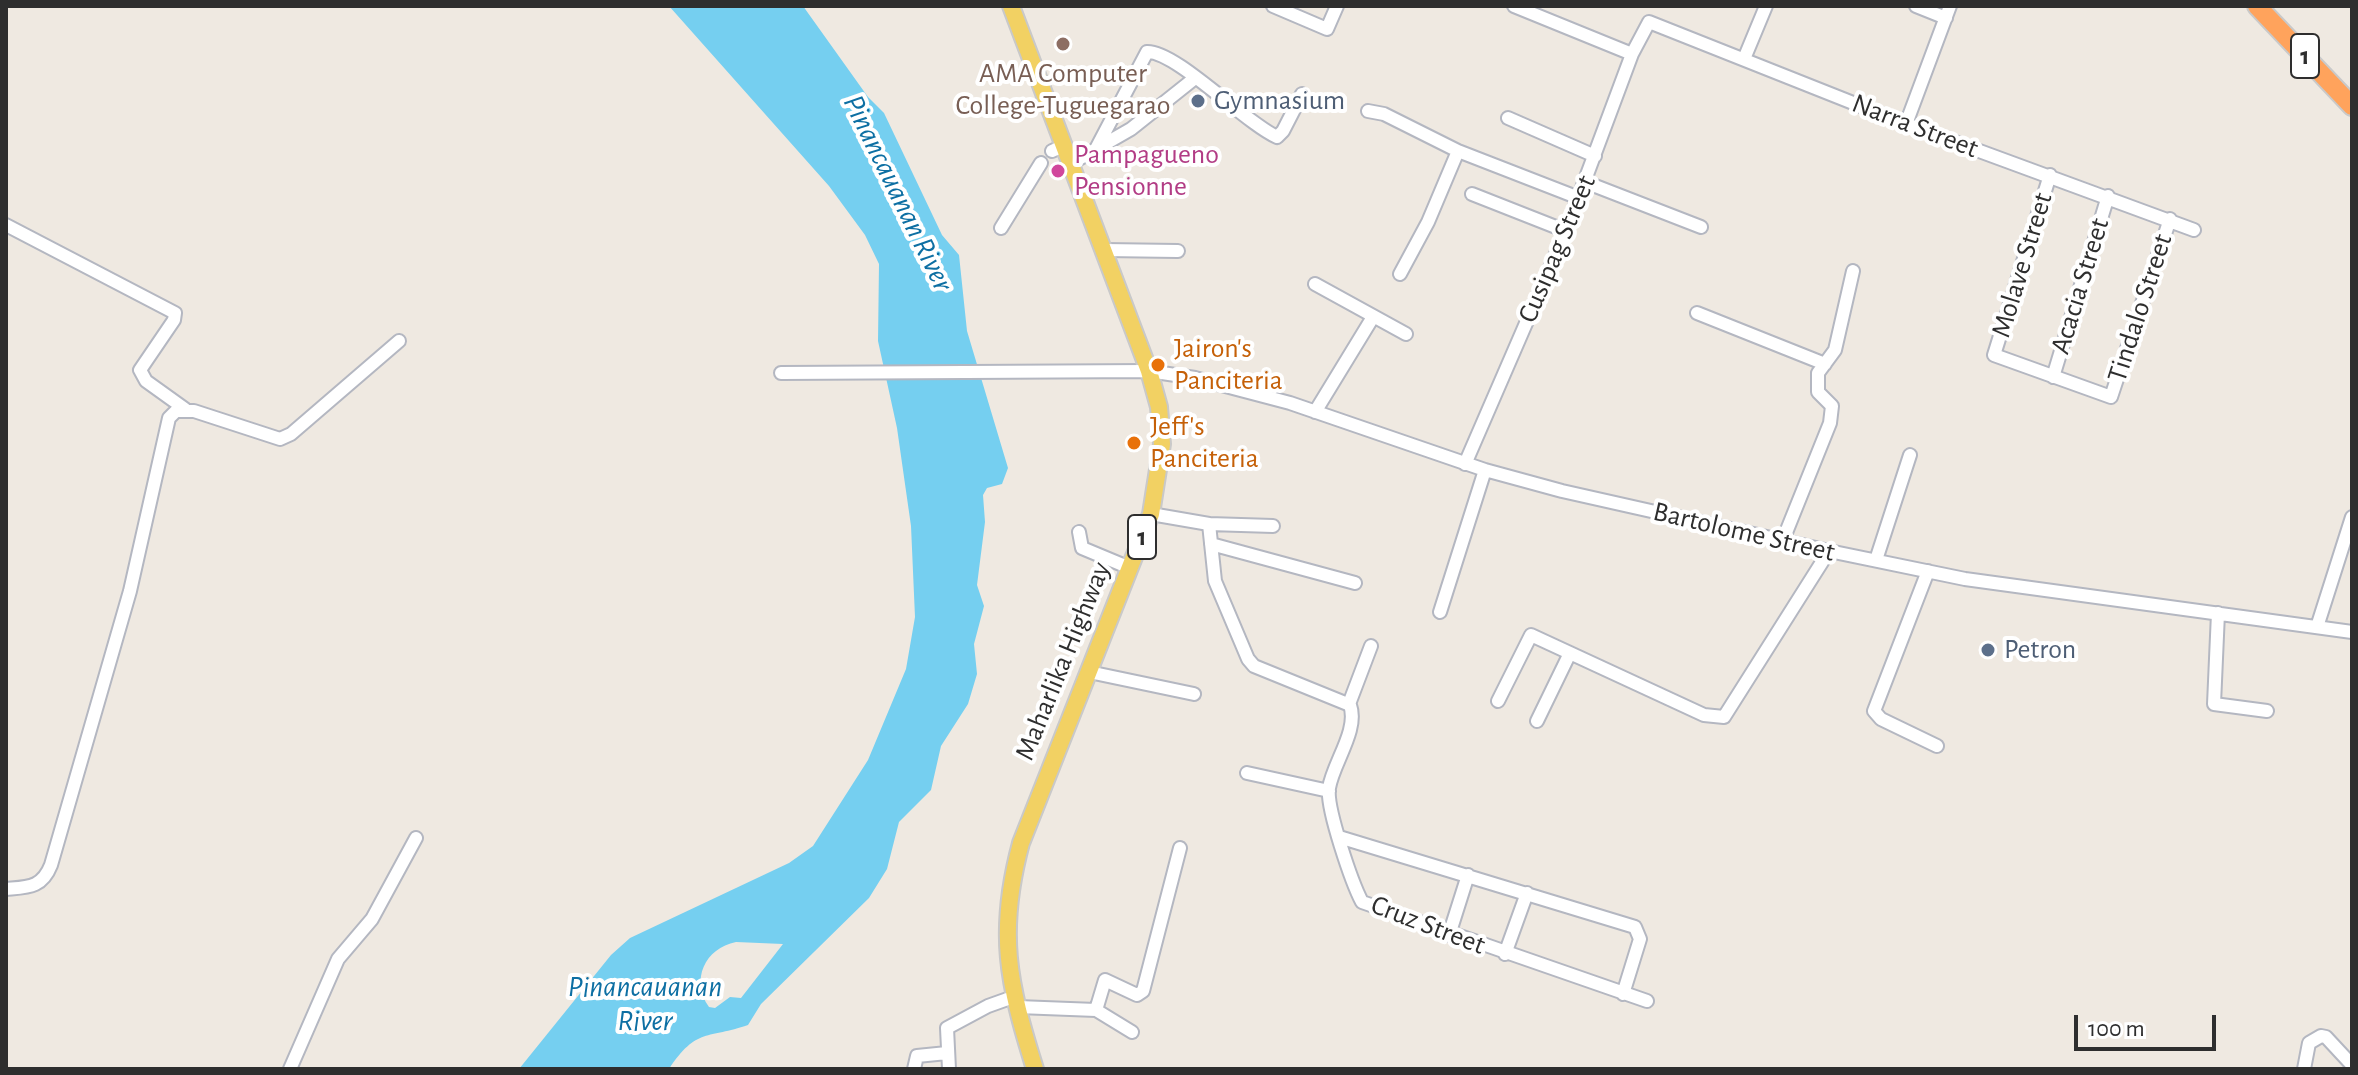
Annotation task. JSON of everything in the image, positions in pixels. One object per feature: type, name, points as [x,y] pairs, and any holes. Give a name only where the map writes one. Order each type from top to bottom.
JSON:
[{"type":"highway","name":"1","points":[[2257,6],[2352,106]]},
{"type":"main road","name":"Maharlika Highway","points":[[1011,6],[1058,148],[1070,164],[1149,371],[1159,407],[1162,444],[1151,514],[1021,843],[1009,889],[1005,935],[1017,1001],[1035,1069]]},
{"type":"street","points":[[1273,6],[1327,29],[1337,6]]},
{"type":"street","points":[[1514,6],[1632,54]]},
{"type":"street","points":[[1744,59],[1766,6]]},
{"type":"street","points":[[1906,124],[1948,12],[1916,6]]},
{"type":"street","name":"Narra Street","points":[[1642,32],[1647,23],[1655,23],[1906,124],[2194,230]]},
{"type":"street","name":"Cusipag Street","points":[[1465,464],[1566,231],[1642,32]]},
{"type":"street","points":[[1097,147],[1142,56],[1158,53],[1244,117],[1277,137],[1281,135],[1302,94]]},
{"type":"street","points":[[1070,164],[1131,129],[1195,78]]},
{"type":"street","points":[[1368,111],[1384,114],[1458,151],[1579,198]]},
{"type":"street","points":[[1508,118],[1595,156]]},
{"type":"street","points":[[1400,274],[1428,222],[1458,151]]},
{"type":"street","points":[[1001,228],[1041,163]]},
{"type":"street","name":"Molave Street","points":[[2050,175],[1994,355],[2053,377]]},
{"type":"street","points":[[1585,182],[1701,227]]},
{"type":"street","points":[[1472,194],[1566,231]]},
{"type":"street","name":"Acacia Street","points":[[2053,377],[2108,196]]},
{"type":"street","name":"Tindalo Street","points":[[2053,377],[2111,397],[2170,219]]},
{"type":"street","points":[[6,225],[175,313],[174,320],[140,370],[146,381],[185,409],[280,439],[291,434],[399,341]]},
{"type":"street","points":[[1104,250],[1178,251]]},
{"type":"street","points":[[1783,540],[1832,413],[1831,402],[1816,388],[1825,364],[1835,350],[1853,271]]},
{"type":"street","points":[[1315,284],[1406,334]]},
{"type":"street","points":[[1697,313],[1825,364]]},
{"type":"street","points":[[1315,412],[1373,317]]},
{"type":"street","name":"Bartolome Street","points":[[781,373],[1149,371],[1195,378],[1315,412],[1485,470],[1829,551],[1965,579],[2352,632]]},
{"type":"street","points":[[6,889],[37,885],[44,881],[51,865],[130,591],[165,428],[169,418],[185,409]]},
{"type":"street","points":[[1876,560],[1910,455]]},
{"type":"street","points":[[1440,612],[1485,470]]},
{"type":"street","points":[[1151,514],[1209,524],[1273,526]]},
{"type":"street","points":[[2317,627],[2352,517]]},
{"type":"street","points":[[1209,524],[1221,599],[1248,659],[1269,673],[1349,704]]},
{"type":"street","points":[[1079,532],[1082,548],[1130,568]]},
{"type":"street","points":[[1211,544],[1355,583]]},
{"type":"street","points":[[1498,701],[1530,636],[1704,715],[1724,717],[1829,551]]},
{"type":"street","points":[[1928,571],[1874,711],[1881,719],[1937,746]]},
{"type":"street","points":[[2218,613],[2214,704],[2267,711]]},
{"type":"street","name":"Cruz Street","points":[[1371,646],[1349,704],[1352,718],[1329,791],[1339,837],[1362,902],[1449,935],[1647,1001]]},
{"type":"street","points":[[1537,721],[1570,653]]},
{"type":"street","points":[[1089,672],[1194,694]]},
{"type":"street","points":[[1247,773],[1329,791]]},
{"type":"street","points":[[1339,837],[1638,930],[1640,939],[1623,994]]},
{"type":"street","points":[[290,1069],[338,959],[372,919],[416,838]]},
{"type":"street","points":[[1096,1010],[1105,980],[1137,995],[1143,991],[1180,848]]},
{"type":"street","points":[[1449,935],[1468,875]]},
{"type":"street","points":[[1505,954],[1527,893]]},
{"type":"street","points":[[949,1069],[947,1028],[1017,1001],[1096,1010],[1132,1032]]},
{"type":"street","points":[[2304,1069],[2309,1043],[2321,1036],[2352,1065]]},
{"type":"street","points":[[914,1069],[917,1056],[947,1053]]},
{"type":"water","name":"Pinancauanan River","points":[[669,6],[803,6],[868,97],[884,113],[942,235],[959,255],[967,331],[1008,468],[1002,484],[987,488],[983,495],[985,522],[977,585],[984,606],[974,644],[977,674],[968,704],[941,746],[931,790],[899,822],[887,869],[869,898],[761,1004],[748,1025],[696,1040],[669,1069],[519,1069],[611,955],[630,938],[789,863],[813,846],[868,760],[906,669],[915,617],[911,526],[897,428],[878,341],[879,264],[865,235],[829,186]],"holes":[[[736,942],[783,944],[741,998],[730,997],[715,1008],[709,1007],[703,997],[701,976],[709,958],[716,951]]]},
{"type":"place","name":"AMA Computer College-Tuguegarao","points":[[1063,44]]},
{"type":"place","name":"Gymnasium","points":[[1198,101]]},
{"type":"place","name":"Pampagueno Pensionne","points":[[1058,171]]},
{"type":"place","name":"Jairon's Panciteria","points":[[1158,365]]},
{"type":"place","name":"Jeff's Panciteria","points":[[1134,443]]},
{"type":"place","name":"Petron","points":[[1988,650]]}]
